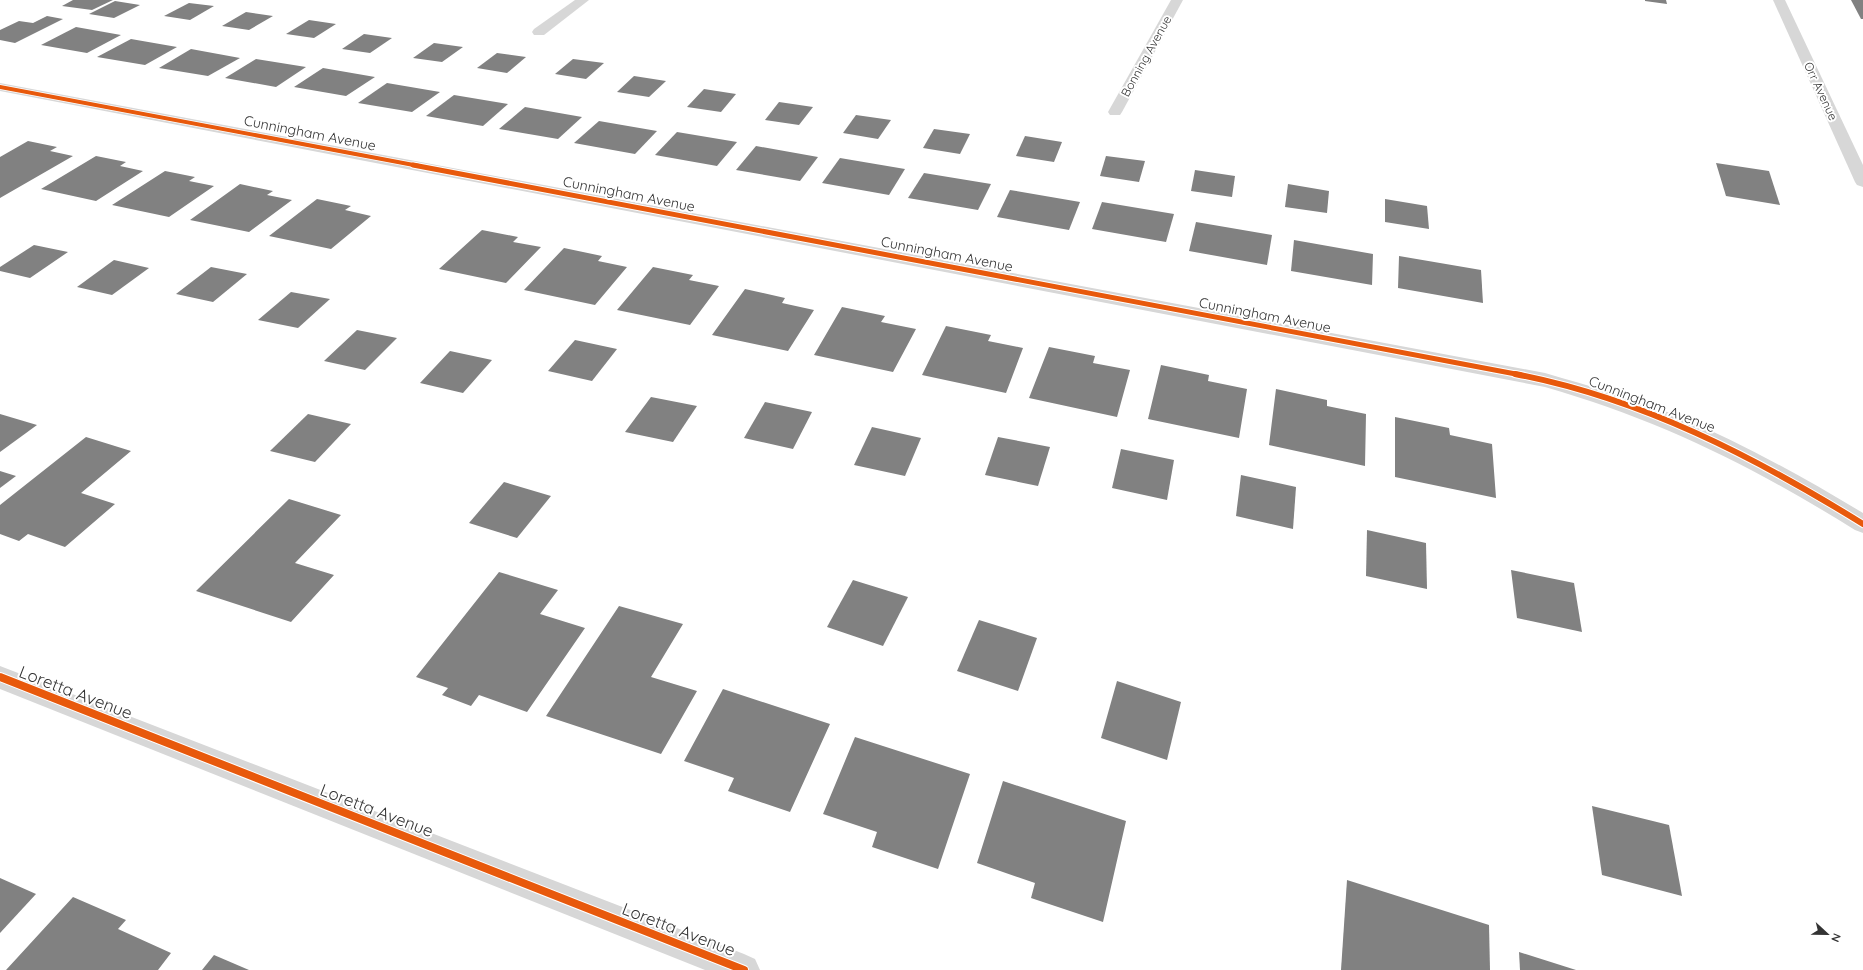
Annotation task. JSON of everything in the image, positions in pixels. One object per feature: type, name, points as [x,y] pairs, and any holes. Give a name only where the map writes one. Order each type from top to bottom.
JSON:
[{"type":"street","points":[[539,32],[583,0]]},
{"type":"street","name":"Bonning Avenue","points":[[1115,112],[1177,0]]},
{"type":"street","name":"Orr Avenue","points":[[1779,0],[1863,182]]},
{"type":"street","name":"Cunningham Avenue","points":[[0,87],[1545,380],[1592,393],[1650,413],[1705,436],[1808,490],[1863,524]]},
{"type":"street","name":"Loretta Avenue","points":[[0,677],[744,970]]},
{"type":"building","points":[[73,0],[113,0],[92,10],[62,6]]},
{"type":"building","points":[[1666,0],[1667,4],[1645,1]]},
{"type":"building","points":[[1851,0],[1863,0],[1863,19],[1861,19]]},
{"type":"building","points":[[115,1],[140,5],[114,18],[89,14]]},
{"type":"building","points":[[189,3],[214,6],[190,20],[164,16]]},
{"type":"building","points":[[246,12],[273,16],[249,30],[222,26]]},
{"type":"building","points":[[47,16],[63,19],[15,43],[0,40],[0,30],[19,21],[33,23]]},
{"type":"building","points":[[309,20],[336,24],[314,38],[286,34]]},
{"type":"building","points":[[76,27],[121,35],[87,53],[41,45]]},
{"type":"building","points":[[364,34],[392,38],[370,53],[342,49]]},
{"type":"building","points":[[131,39],[177,47],[145,65],[97,57]]},
{"type":"building","points":[[434,43],[463,47],[442,62],[413,58]]},
{"type":"building","points":[[191,49],[240,58],[208,76],[159,68]]},
{"type":"building","points":[[497,53],[526,57],[507,73],[477,68]]},
{"type":"building","points":[[256,59],[306,67],[276,87],[225,78]]},
{"type":"building","points":[[573,59],[604,63],[586,79],[555,74]]},
{"type":"building","points":[[323,68],[375,77],[346,96],[294,87]]},
{"type":"building","points":[[634,76],[666,81],[649,97],[617,92]]},
{"type":"building","points":[[387,83],[440,92],[412,112],[358,103]]},
{"type":"building","points":[[704,89],[736,94],[721,112],[687,107]]},
{"type":"building","points":[[454,95],[508,104],[483,126],[426,116]]},
{"type":"building","points":[[779,102],[813,107],[799,125],[765,120]]},
{"type":"building","points":[[525,107],[582,117],[558,139],[499,129]]},
{"type":"building","points":[[856,115],[891,120],[878,139],[843,133]]},
{"type":"building","points":[[599,121],[657,131],[635,154],[574,143]]},
{"type":"building","points":[[934,129],[970,134],[960,154],[923,148]]},
{"type":"building","points":[[677,132],[737,142],[717,166],[655,155]]},
{"type":"building","points":[[1025,136],[1062,142],[1054,162],[1016,156]]},
{"type":"building","points":[[28,141],[57,147],[50,151],[73,156],[0,198],[0,157]]},
{"type":"building","points":[[756,146],[818,157],[800,181],[736,170]]},
{"type":"building","points":[[96,156],[126,162],[120,166],[143,171],[96,201],[41,189]]},
{"type":"building","points":[[1106,156],[1145,161],[1139,182],[1100,176]]},
{"type":"building","points":[[840,158],[905,169],[889,195],[822,183]]},
{"type":"building","points":[[1716,163],[1769,171],[1780,205],[1726,196]]},
{"type":"building","points":[[1195,170],[1235,176],[1232,197],[1191,191]]},
{"type":"building","points":[[165,171],[195,177],[189,181],[214,186],[169,217],[112,205]]},
{"type":"building","points":[[924,173],[991,184],[978,210],[908,198]]},
{"type":"building","points":[[240,184],[273,191],[267,195],[292,200],[249,232],[190,220]]},
{"type":"building","points":[[1288,184],[1329,191],[1327,213],[1285,207]]},
{"type":"building","points":[[1010,190],[1080,202],[1069,230],[997,217]]},
{"type":"building","points":[[317,199],[351,206],[345,210],[371,216],[331,249],[269,236]]},
{"type":"building","points":[[1385,199],[1427,206],[1429,229],[1385,222]]},
{"type":"building","points":[[1102,202],[1174,214],[1166,242],[1092,229]]},
{"type":"building","points":[[1196,222],[1272,235],[1267,265],[1189,251]]},
{"type":"building","points":[[482,230],[518,237],[513,242],[541,247],[506,283],[439,269]]},
{"type":"building","points":[[1294,240],[1373,254],[1372,285],[1291,271]]},
{"type":"building","points":[[34,245],[68,252],[30,278],[0,271],[0,267]]},
{"type":"building","points":[[564,248],[602,256],[598,261],[627,267],[595,305],[524,290]]},
{"type":"building","points":[[1399,256],[1481,270],[1483,303],[1398,288]]},
{"type":"building","points":[[114,260],[149,268],[112,295],[77,287]]},
{"type":"building","points":[[211,267],[247,274],[213,302],[176,294]]},
{"type":"building","points":[[653,267],[693,275],[689,280],[719,286],[690,325],[617,310]]},
{"type":"building","points":[[745,289],[785,298],[782,303],[814,310],[788,351],[712,335]]},
{"type":"building","points":[[291,292],[330,299],[298,328],[258,320]]},
{"type":"building","points":[[842,307],[885,316],[881,322],[916,329],[893,372],[814,355]]},
{"type":"building","points":[[946,326],[991,335],[988,341],[1023,348],[1006,393],[922,375]]},
{"type":"building","points":[[357,330],[397,338],[365,370],[324,361]]},
{"type":"building","points":[[575,340],[617,349],[592,381],[548,371]]},
{"type":"building","points":[[1049,347],[1095,356],[1093,363],[1130,370],[1117,417],[1029,398]]},
{"type":"building","points":[[450,351],[492,360],[463,393],[420,383]]},
{"type":"building","points":[[1161,365],[1209,375],[1208,381],[1247,389],[1239,438],[1148,419]]},
{"type":"building","points":[[1276,389],[1327,400],[1327,406],[1366,414],[1365,466],[1269,445]]},
{"type":"building","points":[[651,397],[697,406],[673,442],[625,432]]},
{"type":"building","points":[[765,402],[812,412],[793,449],[744,438]]},
{"type":"building","points":[[0,414],[37,425],[0,452]]},
{"type":"building","points":[[308,414],[351,424],[315,462],[270,451]]},
{"type":"building","points":[[1395,417],[1449,428],[1450,435],[1492,444],[1496,498],[1395,477]]},
{"type":"building","points":[[872,427],[921,438],[905,476],[854,465]]},
{"type":"building","points":[[86,437],[131,451],[81,493],[115,504],[65,547],[28,534],[19,541],[0,534],[0,505]]},
{"type":"building","points":[[998,437],[1050,447],[1038,486],[985,475]]},
{"type":"building","points":[[1121,449],[1174,460],[1167,500],[1112,488]]},
{"type":"building","points":[[0,471],[16,476],[0,488]]},
{"type":"building","points":[[1241,475],[1296,487],[1293,529],[1236,516]]},
{"type":"building","points":[[504,482],[551,496],[517,538],[469,523]]},
{"type":"building","points":[[289,499],[341,515],[295,563],[334,575],[291,622],[196,591]]},
{"type":"building","points":[[1367,530],[1426,543],[1427,589],[1366,576]]},
{"type":"building","points":[[1511,570],[1574,583],[1582,632],[1517,618]]},
{"type":"building","points":[[499,572],[558,590],[540,614],[585,628],[527,712],[479,695],[471,706],[442,695],[448,688],[416,677]]},
{"type":"building","points":[[853,580],[908,597],[883,646],[827,627]]},
{"type":"building","points":[[619,606],[683,624],[651,677],[697,691],[661,754],[546,716]]},
{"type":"building","points":[[979,620],[1037,638],[1018,691],[957,671]]},
{"type":"building","points":[[1117,681],[1181,702],[1167,760],[1101,738]]},
{"type":"building","points":[[723,689],[830,724],[790,812],[728,791],[734,778],[684,761]]},
{"type":"building","points":[[855,737],[970,774],[938,869],[872,847],[877,832],[823,814]]},
{"type":"building","points":[[1003,781],[1126,821],[1103,922],[1031,898],[1035,883],[977,863]]},
{"type":"building","points":[[1592,806],[1669,825],[1682,896],[1602,875]]},
{"type":"building","points":[[0,878],[36,894],[0,933]]},
{"type":"building","points":[[1347,880],[1489,925],[1490,970],[1341,970]]},
{"type":"building","points":[[73,897],[126,920],[118,929],[171,953],[158,970],[6,970]]},
{"type":"building","points":[[1519,952],[1576,970],[1520,970]]},
{"type":"building","points":[[214,955],[249,970],[202,970]]},
{"type":"cycle path","points":[[0,87],[1545,380],[1630,406],[1710,439],[1787,478],[1863,524]]},
{"type":"cycle path","points":[[0,677],[744,970]]}]
